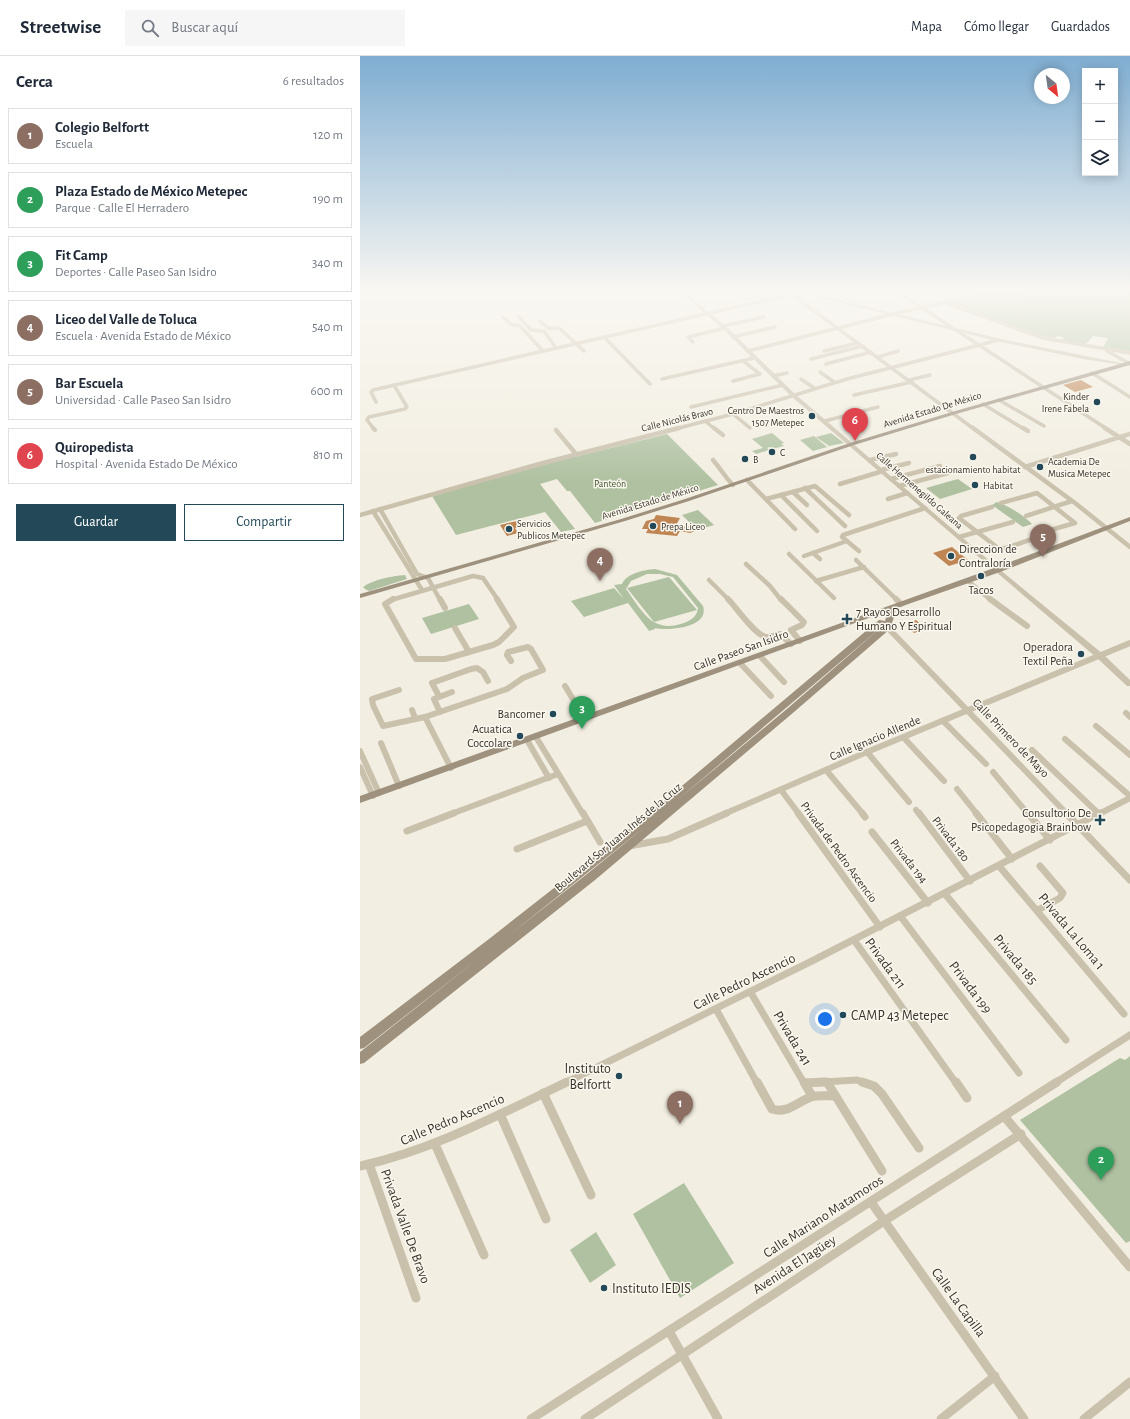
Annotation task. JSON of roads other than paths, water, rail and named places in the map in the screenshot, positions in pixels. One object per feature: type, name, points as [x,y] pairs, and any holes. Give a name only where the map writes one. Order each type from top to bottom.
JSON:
[{"type":"main road","points":[[1042,387],[1128,364]]},
{"type":"main road","name":"Avenida Estado De México","points":[[852,444],[1042,387]]},
{"type":"main road","name":"Avenida Estado de México","points":[[360,596],[415,582],[623,520],[733,485],[852,444]]},
{"type":"main road","name":"Calle Paseo San Isidro","points":[[360,800],[997,570],[1130,519]]},
{"type":"main road","points":[[885,625],[897,605]]},
{"type":"main road","name":"Calle Primero de Mayo","points":[[873,614],[885,625]]},
{"type":"main road","name":"Boulevard Sor Juana Inés de la Cruz","points":[[360,1059],[532,925],[791,710],[885,625]]},
{"type":"main road","name":"Boulevard Sor Juana Inés de la Cruz","points":[[360,1044],[493,942],[885,625]]},
{"type":"street","points":[[376,402],[371,392],[373,390],[523,356]]},
{"type":"street","points":[[622,356],[650,384]]},
{"type":"street","name":"Calle Hermenegildo Galeana","points":[[752,356],[794,395],[997,570],[1100,656],[1130,684]]},
{"type":"street","points":[[811,359],[825,356]]},
{"type":"street","points":[[826,364],[857,356]]},
{"type":"street","points":[[878,357],[883,356]]},
{"type":"street","name":"Calle Nicolás Bravo","points":[[360,515],[576,454],[733,414],[834,382],[937,356]]},
{"type":"street","points":[[994,356],[1130,444]]},
{"type":"street","points":[[1073,356],[1128,364]]},
{"type":"street","points":[[1115,356],[1128,364]]},
{"type":"street","points":[[878,357],[1074,502],[1130,547]]},
{"type":"street","points":[[662,378],[754,358]]},
{"type":"street","points":[[733,381],[760,374],[743,361]]},
{"type":"street","points":[[820,372],[834,382]]},
{"type":"street","points":[[773,376],[787,373]]},
{"type":"street","points":[[1092,373],[1130,397]]},
{"type":"street","points":[[854,395],[930,375]]},
{"type":"street","points":[[801,379],[814,388]]},
{"type":"street","points":[[375,430],[367,420],[369,417],[405,409],[407,407],[394,385]]},
{"type":"street","points":[[692,407],[783,385]]},
{"type":"street","points":[[999,400],[1044,426]]},
{"type":"street","points":[[983,404],[1028,431]]},
{"type":"street","points":[[825,421],[878,407]]},
{"type":"street","points":[[733,414],[750,428]]},
{"type":"street","points":[[705,421],[723,435]]},
{"type":"street","points":[[556,430],[576,454]]},
{"type":"street","points":[[1025,467],[1130,434]]},
{"type":"street","points":[[870,460],[896,454]]},
{"type":"street","points":[[713,460],[721,469],[723,475],[733,485]]},
{"type":"street","points":[[840,484],[909,463]]},
{"type":"street","points":[[891,479],[940,466]]},
{"type":"street","points":[[900,486],[948,473]]},
{"type":"street","points":[[747,480],[795,528]]},
{"type":"street","points":[[766,499],[804,488],[817,487],[849,515]]},
{"type":"street","points":[[804,488],[845,526]]},
{"type":"street","points":[[793,492],[807,505]]},
{"type":"street","points":[[888,499],[907,493]]},
{"type":"street","points":[[1001,503],[1035,493],[1075,523],[1040,533]]},
{"type":"street","points":[[781,495],[818,531]]},
{"type":"street","points":[[1026,516],[1074,502]]},
{"type":"street","points":[[992,507],[960,517],[960,519],[996,547],[1001,549],[1035,538]]},
{"type":"street","points":[[859,551],[842,537],[844,534],[925,508]]},
{"type":"street","points":[[380,509],[417,574],[428,578],[445,608]]},
{"type":"street","points":[[373,511],[415,582],[422,590]]},
{"type":"street","points":[[961,538],[1013,522]]},
{"type":"street","points":[[804,556],[848,541]]},
{"type":"street","points":[[813,553],[820,559]]},
{"type":"street","points":[[789,554],[834,598]]},
{"type":"street","points":[[856,560],[897,605]]},
{"type":"street","points":[[746,564],[775,591],[783,602],[804,622],[804,624],[791,630],[800,641]]},
{"type":"street","points":[[816,581],[864,567]]},
{"type":"street","points":[[473,576],[483,578],[514,625],[513,629],[499,642],[469,652],[441,660],[416,659],[385,604],[389,600],[422,590],[473,576]]},
{"type":"street","points":[[708,580],[735,606],[744,619],[763,636],[766,637],[780,634],[791,644]]},
{"type":"street","points":[[968,580],[997,605],[1027,626]]},
{"type":"street","name":"Calle Primero de Mayo","points":[[885,625],[1130,880]]},
{"type":"street","points":[[455,628],[469,652]]},
{"type":"street","name":"Calle Ignacio Allende","points":[[627,846],[668,839],[866,752],[904,738],[1130,643]]},
{"type":"street","points":[[399,690],[372,699],[373,705],[382,725],[387,726],[440,712],[507,689],[513,686],[520,679],[543,670],[531,649],[528,647],[508,652],[507,655],[511,661]]},
{"type":"street","points":[[760,656],[784,682]]},
{"type":"street","points":[[740,663],[771,696]]},
{"type":"street","points":[[439,696],[432,683],[469,667],[477,668],[483,672],[488,680]]},
{"type":"street","points":[[565,686],[585,720]]},
{"type":"street","points":[[440,712],[434,701],[439,696],[452,692]]},
{"type":"street","points":[[412,710],[415,718]]},
{"type":"street","points":[[425,717],[451,768]]},
{"type":"street","points":[[943,721],[986,764]]},
{"type":"street","points":[[1096,726],[1130,755]]},
{"type":"street","points":[[536,737],[600,842]]},
{"type":"street","points":[[904,738],[944,781]]},
{"type":"street","points":[[1066,739],[1130,797]]},
{"type":"street","points":[[527,740],[549,778]]},
{"type":"street","points":[[381,743],[399,786]]},
{"type":"street","points":[[1032,750],[1098,814]]},
{"type":"street","points":[[360,751],[376,794]]},
{"type":"street","points":[[866,752],[908,802]]},
{"type":"street","points":[[360,767],[376,794]]},
{"type":"street","points":[[826,770],[865,817]]},
{"type":"street","points":[[993,772],[1050,840]]},
{"type":"street","points":[[407,831],[558,774]]},
{"type":"street","points":[[957,789],[1012,859]]},
{"type":"street","name":"Privada de Pedro Ascencio","points":[[781,790],[880,926]]},
{"type":"street","name":"Calle Pedro Ascencio","points":[[365,1165],[435,1144],[500,1114],[751,993],[1000,866],[1130,797]]},
{"type":"street","name":"Privada 180","points":[[916,810],[970,881]]},
{"type":"street","points":[[517,849],[587,821]]},
{"type":"street","name":"Privada 194","points":[[872,832],[928,903]]},
{"type":"street","name":"Privada La Loma 1","points":[[1000,866],[1124,1014]]},
{"type":"street","points":[[1038,910],[1060,898],[1063,893],[1040,866]]},
{"type":"street","name":"Privada 185","points":[[945,894],[1066,1040]]},
{"type":"street","name":"Privada 199","points":[[901,917],[1020,1073]]},
{"type":"street","name":"Privada 211","points":[[854,940],[968,1098]]},
{"type":"street","name":"Privada 241","points":[[751,993],[812,1096]]},
{"type":"street","points":[[716,1009],[772,1109],[784,1111],[812,1096],[834,1096]]},
{"type":"street","name":"Calle Mariano Matamoros","points":[[531,1419],[1130,1035]]},
{"type":"street","points":[[805,1083],[857,1080],[874,1086],[882,1094],[919,1148]]},
{"type":"street","points":[[826,1082],[882,1171]]},
{"type":"street","points":[[543,1093],[591,1195]]},
{"type":"street","points":[[500,1114],[546,1219]]},
{"type":"street","points":[[1004,1116],[1021,1134],[1130,1268]]},
{"type":"street","name":"Avenida El Jagüey","points":[[585,1419],[884,1221],[1021,1134]]},
{"type":"street","points":[[435,1144],[484,1255]]},
{"type":"street","name":"Privada Valle De Bravo","points":[[365,1165],[416,1298]]},
{"type":"street","name":"Calle La Capilla","points":[[870,1202],[995,1376],[1024,1419]]},
{"type":"street","points":[[669,1331],[718,1419]]},
{"type":"street","points":[[941,1419],[995,1376]]},
{"type":"street","points":[[1084,1419],[1130,1382]]},
{"type":"place","name":"Kinder Irene Fabela","points":[[1097,402]]},
{"type":"place","name":"Centro De Maestros 1507 Metepec","points":[[812,416]]},
{"type":"place","name":"Quiropedista","points":[[855,441]]},
{"type":"place","name":"C","points":[[772,452]]},
{"type":"place","name":"estacionamiento habitat","points":[[973,457]]},
{"type":"place","name":"B","points":[[745,459]]},
{"type":"place","name":"Academia De Musica Metepec","points":[[1040,467]]},
{"type":"place","name":"Habitat","points":[[975,485]]},
{"type":"place","name":"Prepa Liceo","points":[[653,526]]},
{"type":"place","name":"Servicios Publicos Metepec","points":[[509,529]]},
{"type":"place","name":"Direccion de Contraloría","points":[[951,556]]},
{"type":"place","name":"Bar Escuela","points":[[1043,557]]},
{"type":"place","name":"Tacos","points":[[981,576]]},
{"type":"place","name":"Liceo del Valle de Toluca","points":[[600,581]]},
{"type":"place","name":"7 Rayos Desarrollo Humano Y Espiritual","points":[[847,619]]},
{"type":"place","name":"Operadora Textil Peña","points":[[1081,654]]},
{"type":"place","name":"Bancomer","points":[[553,714]]},
{"type":"place","name":"Fit Camp","points":[[582,729]]},
{"type":"place","name":"Acuatica Coccolare","points":[[520,736]]},
{"type":"place","name":"Consultorio De Psicopedagogia Brainbow","points":[[1100,820]]},
{"type":"place","name":"CAMP 43 Metepec","points":[[843,1015]]},
{"type":"place","name":"Instituto Belfortt","points":[[619,1076]]},
{"type":"place","name":"Colegio Belfortt","points":[[680,1124]]},
{"type":"place","name":"Plaza Estado de México Metepec","points":[[1101,1180]]},
{"type":"place","name":"Instituto IEDIS","points":[[604,1288]]},
{"type":"park label","name":"Panteón","points":[[610,483]]}]
